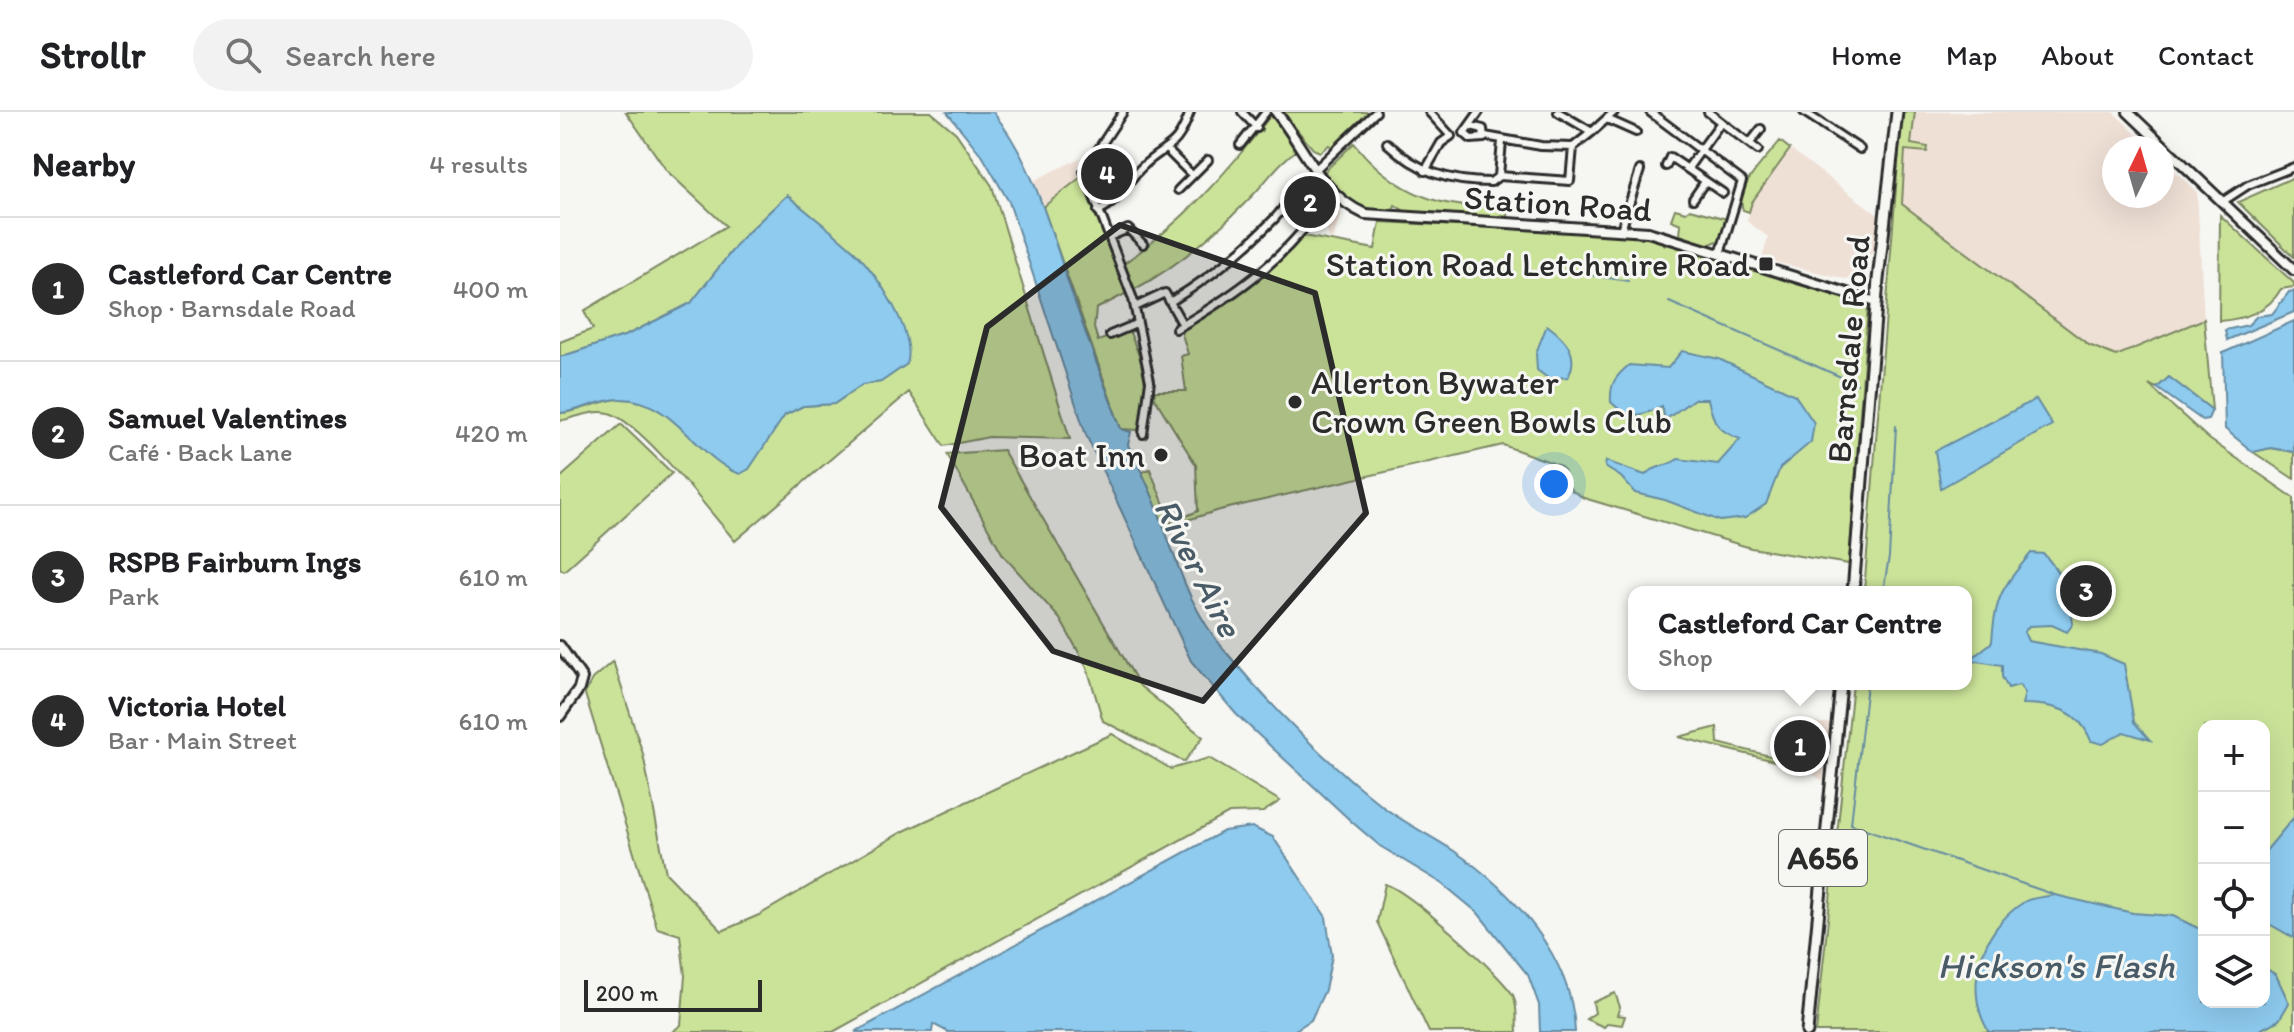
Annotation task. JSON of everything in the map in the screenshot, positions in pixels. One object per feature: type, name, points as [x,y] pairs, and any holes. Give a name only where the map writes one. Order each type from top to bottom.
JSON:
[{"type":"main road","name":"Barnsdale Road","points":[[1853,586],[1876,302],[1897,112]]},
{"type":"main road","name":"A656","points":[[1807,1032],[1840,690]]},
{"type":"street","points":[[1123,112],[1085,166],[1085,176],[1135,307],[1150,381],[1143,434]]},
{"type":"street","points":[[1098,211],[1119,198],[1144,165],[1167,150],[1181,135],[1190,112]]},
{"type":"street","points":[[1242,112],[1257,128]]},
{"type":"street","points":[[1240,145],[1257,128],[1266,112]]},
{"type":"street","name":"Station Road","points":[[1276,112],[1302,146],[1330,192],[1356,210],[1382,218],[1648,232],[1876,302]]},
{"type":"street","points":[[1170,302],[1239,252],[1277,216],[1305,178],[1376,112]]},
{"type":"street","points":[[1429,112],[1451,136]]},
{"type":"street","points":[[1471,126],[1479,112]]},
{"type":"street","points":[[1558,112],[1592,132]]},
{"type":"street","points":[[1425,171],[1441,143],[1451,136],[1464,133],[1475,140],[1485,136],[1502,141],[1573,147],[1609,120],[1614,112]]},
{"type":"street","points":[[1650,112],[1741,179],[1742,189],[1720,254]]},
{"type":"street","points":[[1708,112],[1758,150]]},
{"type":"street","points":[[1804,112],[1860,149]]},
{"type":"street","points":[[2128,112],[2294,270]]},
{"type":"street","points":[[1609,120],[1636,132]]},
{"type":"street","points":[[1688,168],[1721,122]]},
{"type":"street","points":[[1814,133],[1820,123]]},
{"type":"street","points":[[1464,133],[1466,127],[1471,126],[1483,129],[1485,136]]},
{"type":"street","points":[[1750,143],[1761,129]]},
{"type":"street","points":[[1499,176],[1502,141]]},
{"type":"street","points":[[1387,143],[1425,171],[1465,182],[1491,182],[1499,176],[1570,181],[1573,147]]},
{"type":"street","points":[[1167,150],[1192,175]]},
{"type":"street","points":[[1666,166],[1670,157],[1704,183],[1723,193]]},
{"type":"street","points":[[1178,190],[1208,160]]},
{"type":"street","points":[[2222,202],[2248,185],[2294,167]]},
{"type":"street","points":[[1621,230],[1640,170]]},
{"type":"street","points":[[1693,199],[1704,183]]},
{"type":"street","points":[[1176,329],[1219,305],[1276,260],[1313,220],[1330,192]]},
{"type":"street","points":[[1109,237],[1128,229],[1143,244]]},
{"type":"street","points":[[1135,307],[1165,293],[1183,325]]},
{"type":"street","points":[[1110,335],[1136,324]]},
{"type":"street","points":[[560,646],[582,678],[579,689],[560,716]]},
{"type":"highlighted area","points":[[1120,225],[1315,293],[1366,513],[1203,701],[1053,651],[941,507],[987,327]]},
{"type":"shaded area","points":[[1915,112],[2113,112],[2138,136],[2102,136],[2102,208],[2174,208],[2174,170],[2197,192],[2204,319],[2116,356],[2089,345],[1901,204],[1906,149],[1927,152],[1911,145]]},
{"type":"shaded area","points":[[1790,149],[1881,217],[1875,248],[1856,276],[1846,279],[1762,259],[1768,237],[1747,221],[1752,202]]},
{"type":"shaded area","points":[[1080,158],[1077,170],[1081,177],[1043,207],[1033,181]]},
{"type":"shaded area","points":[[1311,180],[1323,197],[1309,219],[1291,206]]},
{"type":"shaded area","points":[[1327,204],[1341,212],[1333,239],[1329,238],[1326,227],[1315,221]]},
{"type":"shaded area","points":[[1830,723],[1823,781],[1803,768],[1790,765],[1789,761],[1771,756],[1774,729],[1783,729],[1784,724]]},
{"type":"green space","points":[[626,112],[931,112],[956,133],[992,186],[1070,439],[989,437],[944,446],[909,392],[735,541],[657,450],[623,420],[609,413],[597,412],[560,421],[560,413],[612,400],[636,401],[666,414],[732,471],[785,415],[803,406],[834,404],[862,385],[881,382],[870,270],[855,252],[787,195],[742,238],[691,303],[627,335],[560,357],[560,342],[593,329],[584,311],[726,226],[667,171]]},
{"type":"green space","points":[[1282,112],[1371,112],[1332,147],[1329,145],[1320,152],[1313,149]]},
{"type":"green space","points":[[1902,112],[1915,112],[1911,144],[1928,147],[1927,152],[1905,150],[1902,204],[2089,345],[2116,356],[2204,319],[2212,410],[2169,377],[2157,388],[2149,385],[2209,439],[2294,498],[2294,1032],[1816,1032],[1852,690],[1972,690],[1972,586],[1864,586]]},
{"type":"green space","points":[[1271,115],[1299,149],[1279,165],[1211,235],[1167,270],[1135,289],[1123,264],[1203,196]]},
{"type":"green space","points":[[1780,141],[1790,149],[1752,202],[1749,212],[1743,210],[1741,201],[1747,183]]},
{"type":"green space","points":[[1354,143],[1378,168],[1405,188],[1436,201],[1453,204],[1511,204],[1506,218],[1409,214],[1395,205],[1391,213],[1352,201],[1335,188],[1324,172]]},
{"type":"green space","points":[[1081,177],[1127,293],[1096,309],[1094,328],[1098,341],[1129,330],[1145,379],[1138,430],[1121,429],[1043,207]]},
{"type":"green space","points":[[2294,177],[2294,257],[2238,202]]},
{"type":"green space","points":[[1675,209],[1686,212],[1690,209],[1727,219],[1720,240],[1708,245],[1680,235],[1681,224],[1671,220]]},
{"type":"green space","points":[[2220,215],[2294,283],[2294,287],[2281,289],[2276,297],[2254,313],[2219,321]]},
{"type":"green space","points":[[1380,222],[1644,235],[1663,241],[1664,245],[1678,245],[1868,306],[1849,564],[1751,548],[1584,498],[1571,490],[1564,470],[1558,465],[1503,445],[1220,510],[1178,523],[1174,521],[1198,511],[1196,465],[1154,397],[1155,391],[1186,391],[1181,356],[1188,354],[1181,331],[1265,274],[1304,236],[1375,249]]},
{"type":"green space","points":[[621,424],[672,473],[564,571],[560,568],[560,478]]},
{"type":"green space","points":[[2271,448],[2294,452],[2294,479],[2253,452]]},
{"type":"green space","points":[[1003,450],[1140,686],[1203,737],[1184,762],[1103,721],[1087,667],[1060,619],[1003,555],[947,454]]},
{"type":"green space","points":[[1150,469],[1172,525],[1166,532],[1142,472]]},
{"type":"green space","points":[[613,661],[643,754],[666,873],[722,931],[759,915],[902,832],[1112,734],[1171,769],[1209,758],[1280,801],[1263,812],[1229,813],[833,1032],[672,1032],[681,1025],[685,976],[680,935],[657,928],[585,694],[592,679]]},
{"type":"green space","points":[[1717,727],[1718,743],[1790,761],[1790,765],[1679,737]]},
{"type":"green space","points":[[1385,884],[1432,916],[1504,984],[1515,999],[1517,1032],[1429,1032],[1377,922]]},
{"type":"green space","points":[[1615,993],[1620,1007],[1617,1015],[1625,1016],[1622,1025],[1608,1023],[1604,1027],[1586,1019],[1595,1013],[1593,1002]]},
{"type":"water","points":[[947,112],[993,112],[1019,152],[1047,217],[1121,429],[1131,432],[1128,445],[1151,494],[1193,602],[1213,635],[1261,693],[1340,771],[1390,812],[1476,867],[1518,906],[1536,929],[1564,978],[1572,1005],[1575,1032],[1540,1032],[1539,1005],[1528,975],[1478,913],[1443,884],[1380,846],[1352,822],[1236,714],[1191,661],[1086,435],[1009,202],[983,157]]},
{"type":"water","points":[[787,195],[846,244],[873,273],[892,304],[906,337],[907,364],[881,382],[862,385],[834,404],[803,406],[785,415],[749,469],[740,474],[710,455],[670,418],[639,401],[613,400],[560,413],[560,357],[627,335],[691,303],[742,238]]},
{"type":"water","points":[[2294,291],[2294,312],[2227,340],[2225,330],[2248,325],[2257,316],[2272,314],[2289,292]]},
{"type":"water","points":[[2294,321],[2294,452],[2271,448],[2253,452],[2225,429],[2223,353]]},
{"type":"water","points":[[1547,325],[1560,336],[1572,354],[1568,377],[1549,379],[1537,370],[1536,353]]},
{"type":"water","points":[[1682,351],[1719,359],[1795,395],[1814,423],[1811,442],[1780,468],[1766,504],[1745,518],[1720,521],[1665,500],[1635,493],[1621,477],[1605,467],[1606,461],[1645,475],[1678,459],[1718,464],[1740,439],[1726,433],[1718,425],[1708,399],[1694,399],[1665,420],[1662,406],[1635,415],[1623,412],[1611,402],[1614,381],[1629,365],[1668,368]]},
{"type":"water","points":[[2169,377],[2212,410],[2208,419],[2202,420],[2157,388]]},
{"type":"water","points":[[2036,399],[2052,425],[1941,488],[1935,451]]},
{"type":"water","points":[[2031,553],[2044,554],[2061,578],[2068,595],[2073,624],[2067,632],[2052,625],[2029,626],[2024,632],[2028,641],[2101,654],[2124,664],[2134,722],[2150,740],[2124,732],[2103,744],[2091,741],[2079,722],[2063,710],[2022,704],[2025,693],[2019,685],[2008,688],[2002,677],[2002,665],[1972,662],[1972,658],[1992,642],[1998,603],[2013,575]]},
{"type":"water","points":[[2294,817],[2294,938],[2270,924],[2270,846]]},
{"type":"water","points":[[1252,827],[1273,837],[1326,917],[1332,956],[1325,990],[1311,1020],[1292,1032],[948,1032],[933,1024],[932,1032],[855,1032],[1224,831]]},
{"type":"water","name":"Hickson's Flash","points":[[2055,895],[2133,913],[2173,916],[2198,928],[2198,1008],[2270,1008],[2270,971],[2276,975],[2289,1003],[2279,1020],[2256,1032],[1989,1032],[1977,997],[1980,961],[1987,944],[2009,914],[2035,898]]},
{"type":"waterway","points":[[1563,271],[1628,281]]},
{"type":"waterway","points":[[1669,302],[1857,384]]},
{"type":"waterway","points":[[1884,586],[1889,557],[1896,426]]},
{"type":"waterway","points":[[1866,690],[1851,824],[2055,895]]},
{"type":"place","name":"Victoria Hotel","points":[[1107,174]]},
{"type":"place","name":"Samuel Valentines","points":[[1310,202]]},
{"type":"place","name":"Station Road Letchmire Road","points":[[1766,264]]},
{"type":"place","name":"Allerton Bywater Crown Green Bowls Club","points":[[1295,402]]},
{"type":"place","name":"Boat Inn","points":[[1161,455]]},
{"type":"place","name":"RSPB Fairburn Ings","points":[[2086,591]]},
{"type":"place","name":"Castleford Car Centre","points":[[1800,746]]},
{"type":"water label","name":"River Aire","points":[[1199,567]]}]
